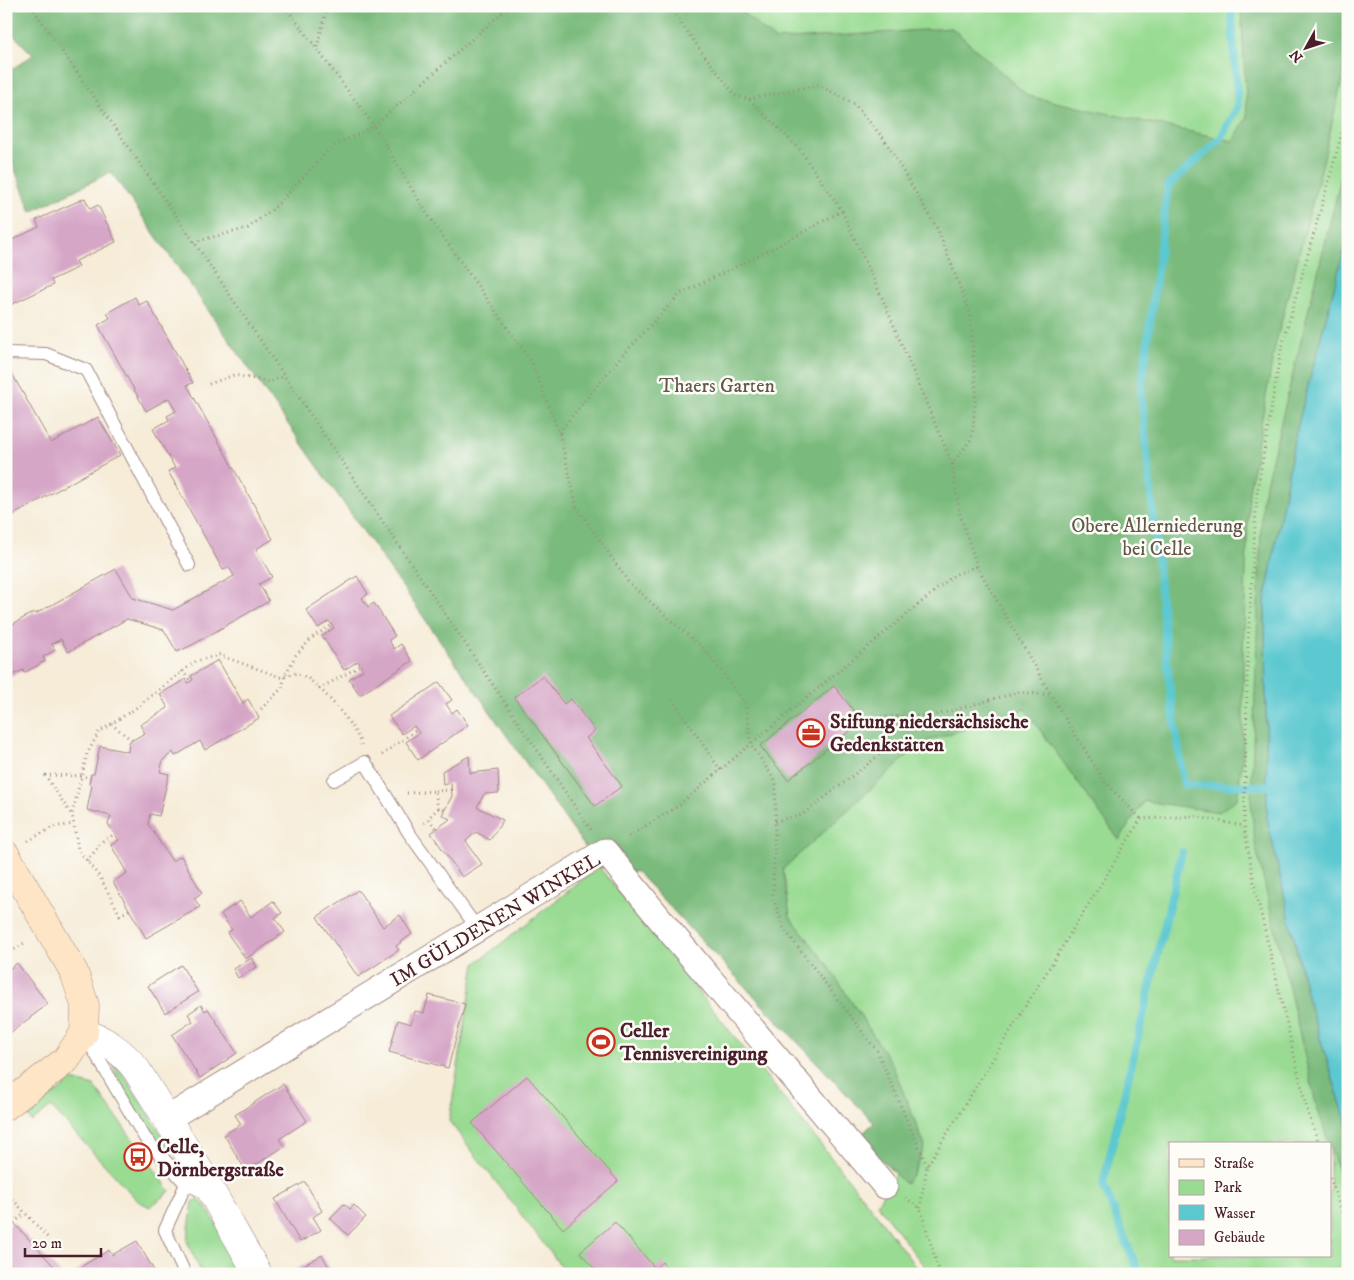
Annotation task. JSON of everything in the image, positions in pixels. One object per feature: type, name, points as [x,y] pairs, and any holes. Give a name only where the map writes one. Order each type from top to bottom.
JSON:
[{"type":"main road","points":[[6,1106],[66,1060],[84,1033],[84,1005],[74,972],[7,856]]},
{"type":"street","name":"IM GÜLDENEN WINKEL","points":[[167,1119],[605,851],[673,935],[886,1186]]},
{"type":"street","points":[[84,1033],[101,1038],[131,1062],[167,1119],[201,1186],[256,1273]]},
{"type":"lane","points":[[6,353],[46,354],[86,370],[189,565]]},
{"type":"lane","points":[[334,780],[365,762],[409,833],[477,928]]},
{"type":"lane","points":[[84,1033],[145,1138],[201,1186],[165,1230],[185,1274]]},
{"type":"path","points":[[30,6],[194,242],[605,851],[678,806],[954,575],[977,566]]},
{"type":"path","points":[[285,6],[374,126],[427,214],[532,363],[559,432],[577,507],[629,583],[707,652],[745,703],[752,744],[776,782],[773,898],[784,929],[877,1051],[927,1166]]},
{"type":"path","points":[[317,48],[327,7],[329,6]]},
{"type":"path","points":[[472,6],[505,10]]},
{"type":"path","points":[[194,242],[248,228],[274,208],[332,147],[374,126],[511,6]]},
{"type":"path","points":[[669,6],[736,96],[749,99],[819,85],[854,104],[884,139],[938,230],[970,314],[976,392],[972,438],[952,464]]},
{"type":"path","points":[[749,99],[800,150],[842,212],[883,300],[952,464],[960,515],[977,566],[1051,695],[1104,780],[1141,819],[1193,816],[1244,826]]},
{"type":"path","points":[[1318,1142],[1307,1110],[1256,888],[1244,826],[1248,642],[1257,493],[1282,350],[1348,112]]},
{"type":"path","points":[[559,432],[620,358],[680,294],[842,212]]},
{"type":"path","points":[[209,384],[234,375],[270,382],[285,376]]},
{"type":"path","points":[[261,709],[282,688],[296,655],[314,636],[332,625]]},
{"type":"path","points":[[72,814],[87,754],[99,732],[132,710],[196,661],[219,655],[280,677],[296,672],[309,679],[347,719],[360,739],[365,762],[383,754],[416,730]]},
{"type":"path","points":[[319,689],[360,666]]},
{"type":"path","points":[[182,671],[191,681]]},
{"type":"path","points":[[775,821],[802,816],[891,746],[882,717],[936,715],[1019,692],[1051,695]]},
{"type":"path","points":[[672,699],[720,771]]},
{"type":"path","points":[[111,724],[132,740]]},
{"type":"path","points":[[90,778],[45,775],[72,814],[78,849],[101,879],[120,915],[129,910]]},
{"type":"path","points":[[385,794],[451,790]]},
{"type":"path","points":[[409,833],[428,819],[438,808],[436,791]]},
{"type":"path","points":[[438,808],[445,810]]},
{"type":"path","points":[[428,819],[436,829]]},
{"type":"path","points":[[940,1274],[920,1208],[927,1166],[1141,819]]},
{"type":"path","points":[[7,856],[37,835],[54,827],[74,824]]},
{"type":"path","points":[[87,861],[103,841],[115,834]]},
{"type":"path","points":[[1332,1184],[1348,1230]]},
{"type":"path","points":[[886,1186],[920,1208]]},
{"type":"path","points":[[6,1192],[49,1239]]},
{"type":"path","points":[[10,1219],[13,1217],[15,1222],[25,1213]]},
{"type":"green space","name":"Thaers Garten","points":[[6,6],[735,6],[775,40],[952,28],[1028,96],[1233,141],[1247,117],[1241,6],[1348,6],[1345,67],[1323,162],[1275,346],[1249,491],[1243,654],[1243,755],[1237,799],[1219,812],[1144,801],[1119,840],[1025,709],[921,743],[783,869],[790,916],[827,964],[892,1064],[925,1146],[913,1174],[905,1184],[859,1137],[874,1123],[637,872],[599,867],[111,172],[31,212],[6,146],[6,73],[33,55],[6,27]]},
{"type":"green space","name":"Obere Allerniederung bei Celle","points":[[718,6],[1348,6],[1348,1274],[930,1274],[877,1204],[895,1174],[859,1137],[874,1123],[637,872],[764,49]]},
{"type":"green space","points":[[1348,149],[1348,235],[1295,436],[1265,602],[1267,818],[1308,1000],[1348,1127],[1348,1201],[1332,1152],[1332,1142],[1329,1142],[1316,1104],[1255,843],[1251,802],[1262,500]]},
{"type":"green space","name":"Celler Tennisvereinigung","points":[[599,867],[880,1219],[921,1274],[567,1274],[449,1121],[475,964]]},
{"type":"green space","points":[[113,1064],[118,1066],[171,1149],[166,1151],[142,1121],[128,1099]]},
{"type":"green space","points":[[72,1080],[94,1086],[170,1191],[150,1207],[138,1201],[51,1107],[32,1122],[28,1116]]},
{"type":"green space","points":[[198,1199],[207,1208],[240,1265],[239,1274],[203,1274],[201,1272],[187,1241],[193,1202]]},
{"type":"water","points":[[1348,235],[1348,1127],[1308,1000],[1267,818],[1265,602],[1295,436]]},
{"type":"building","points":[[85,198],[90,209],[98,205],[116,242],[76,261],[79,267],[51,280],[53,285],[8,306],[6,301],[6,243],[39,227],[36,220]]},
{"type":"building","points":[[135,297],[139,305],[147,301],[193,383],[187,385],[273,539],[256,549],[272,577],[259,584],[269,601],[177,652],[164,630],[127,619],[68,652],[61,639],[52,644],[55,650],[43,657],[45,661],[24,673],[23,670],[11,676],[6,669],[6,628],[116,569],[133,598],[173,610],[234,576],[229,567],[223,570],[168,471],[175,468],[153,429],[169,420],[167,416],[176,411],[169,398],[146,411],[98,325],[110,318],[107,313]]},
{"type":"building","points":[[11,372],[51,443],[98,417],[120,455],[6,519],[6,375]]},
{"type":"building","points":[[357,576],[368,594],[362,598],[368,607],[374,603],[395,636],[389,640],[394,649],[401,644],[412,661],[360,695],[349,679],[363,670],[358,661],[344,670],[322,636],[334,628],[329,621],[318,628],[306,610]]},
{"type":"building","points":[[218,660],[243,703],[248,699],[259,718],[205,750],[200,741],[175,756],[173,752],[163,760],[160,772],[169,774],[159,816],[150,814],[148,824],[172,861],[181,856],[202,893],[194,898],[200,907],[146,938],[113,882],[127,873],[111,845],[119,840],[108,824],[111,816],[87,810],[92,785],[89,784],[91,774],[94,774],[100,746],[128,752],[129,742],[145,733],[140,725],[168,708],[160,694],[186,679],[188,683],[193,680],[191,676]]},
{"type":"building","points":[[543,676],[564,704],[571,699],[595,731],[586,738],[622,786],[595,806],[514,697]]},
{"type":"building","points":[[439,682],[452,700],[446,704],[452,713],[457,709],[468,725],[418,760],[406,742],[419,733],[414,726],[402,734],[389,716]]},
{"type":"building","name":"Stiftung niedersächsische Gedenkstätten","points":[[834,686],[862,721],[788,780],[760,746]]},
{"type":"building","points":[[469,756],[470,773],[498,770],[499,793],[484,794],[477,807],[503,820],[490,840],[476,832],[466,841],[482,864],[462,877],[431,833],[450,819],[442,815],[452,796],[451,783],[443,785],[442,771]]},
{"type":"building","points":[[358,890],[383,927],[400,915],[412,934],[396,946],[399,950],[358,977],[317,917]]},
{"type":"building","points":[[240,901],[251,917],[273,901],[282,913],[275,918],[285,932],[246,959],[227,933],[232,930],[221,914]]},
{"type":"building","points":[[252,958],[257,967],[238,978],[233,969]]},
{"type":"building","points":[[17,963],[48,1004],[6,1036],[6,972]]},
{"type":"building","points":[[181,965],[198,992],[165,1013],[148,986]]},
{"type":"building","points":[[429,995],[465,1004],[448,1068],[389,1052],[398,1020],[411,1024],[415,1011],[424,1013]]},
{"type":"building","points":[[201,1005],[205,1011],[208,1009],[237,1053],[200,1078],[172,1035],[193,1021],[188,1014]]},
{"type":"building","points":[[527,1076],[618,1181],[563,1229],[472,1123]]},
{"type":"building","points":[[283,1084],[307,1121],[279,1139],[285,1146],[246,1171],[224,1135],[241,1124],[235,1115]]},
{"type":"building","points":[[305,1182],[322,1211],[313,1217],[321,1230],[300,1242],[275,1199]]},
{"type":"building","points":[[344,1204],[350,1209],[354,1205],[366,1217],[348,1235],[330,1218]]},
{"type":"building","points":[[13,1222],[61,1274],[6,1274],[6,1227]]},
{"type":"building","points":[[615,1222],[655,1268],[662,1262],[671,1274],[599,1274],[580,1252]]},
{"type":"building","points":[[137,1241],[156,1274],[132,1274],[130,1270],[123,1274],[120,1268],[112,1274],[75,1274],[84,1265],[109,1250],[112,1255]]},
{"type":"building","points":[[322,1255],[333,1274],[292,1274],[291,1272]]},
{"type":"waterway","points":[[1231,6],[1238,106],[1220,139],[1168,186],[1141,392],[1170,689],[1184,785],[1267,786]]},
{"type":"waterway","points":[[1139,1274],[1103,1184],[1182,852]]},
{"type":"place","name":"Stiftung niedersächsische Gedenkstätten","points":[[811,733]]},
{"type":"place","name":"Celler Tennisvereinigung","points":[[601,1042]]},
{"type":"place","name":"Celle, Dörnbergstraße","points":[[138,1157]]}]
